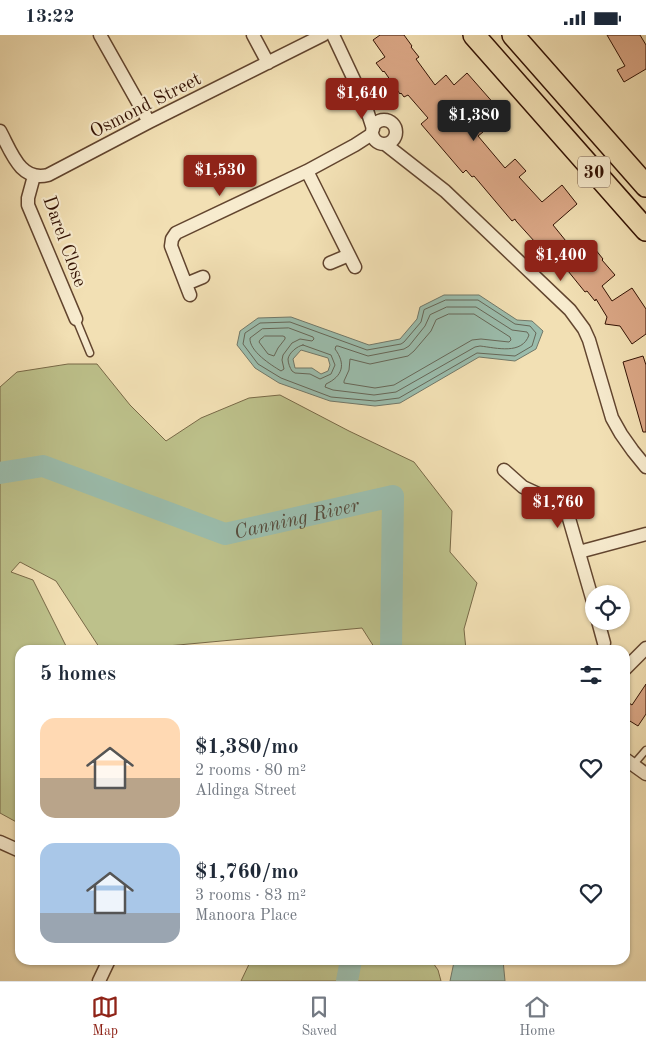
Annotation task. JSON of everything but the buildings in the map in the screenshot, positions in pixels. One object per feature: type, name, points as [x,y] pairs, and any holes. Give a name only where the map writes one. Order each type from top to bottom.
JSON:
[{"type":"highway","name":"30","points":[[474,35],[646,230]]},
{"type":"highway","name":"30","points":[[513,35],[646,186]]},
{"type":"street","points":[[100,35],[149,122]]},
{"type":"street","points":[[253,35],[268,63]]},
{"type":"street","name":"Osmond Street","points":[[34,176],[48,175],[323,35]]},
{"type":"street","points":[[333,35],[381,135],[402,157],[445,191],[570,310],[584,329],[612,418],[620,435],[646,467]]},
{"type":"street","points":[[0,131],[17,163],[26,172],[34,176]]},
{"type":"street","points":[[203,277],[188,289],[171,246],[172,239],[176,233],[307,171],[355,145],[381,135]]},
{"type":"street","points":[[307,171],[355,267]]},
{"type":"street","name":"Darel Close","points":[[34,176],[28,205],[76,319]]},
{"type":"street","points":[[330,263],[349,255]]},
{"type":"street","points":[[504,470],[523,487],[562,505],[568,515],[588,585]]},
{"type":"street","points":[[579,552],[646,534]]},
{"type":"street","points":[[600,630],[604,643]]},
{"type":"street","points":[[630,664],[646,648]]},
{"type":"street","points":[[630,763],[646,774]]},
{"type":"street","points":[[0,842],[15,849]]},
{"type":"street","points":[[98,981],[106,965]]},
{"type":"lane","points":[[76,319],[90,353]]},
{"type":"lane","points":[[630,761],[646,750]]},
{"type":"green space","points":[[68,364],[97,364],[130,405],[166,441],[201,418],[249,398],[280,395],[414,462],[452,511],[450,552],[477,583],[464,629],[466,645],[373,645],[362,628],[178,645],[98,645],[56,581],[20,562],[11,572],[33,580],[66,645],[15,645],[15,821],[0,813],[0,387],[17,372]]},
{"type":"green space","points":[[249,965],[434,965],[441,981],[241,981]]},
{"type":"water","points":[[444,295],[479,295],[517,320],[532,321],[543,331],[536,349],[515,361],[479,357],[400,403],[375,406],[330,401],[279,383],[255,368],[237,345],[240,331],[258,318],[291,317],[369,345],[400,339],[417,319],[420,307]],"holes":[[[301,350],[328,358],[330,365],[328,371],[321,374],[312,368],[295,368],[293,359]]]},
{"type":"water","points":[[453,965],[503,965],[505,981],[450,981]]},
{"type":"waterway","name":"Canning River","points":[[0,473],[43,466],[225,534],[393,496],[391,645]]},
{"type":"waterway","name":"Canning River","points":[[347,981],[350,965]]}]
